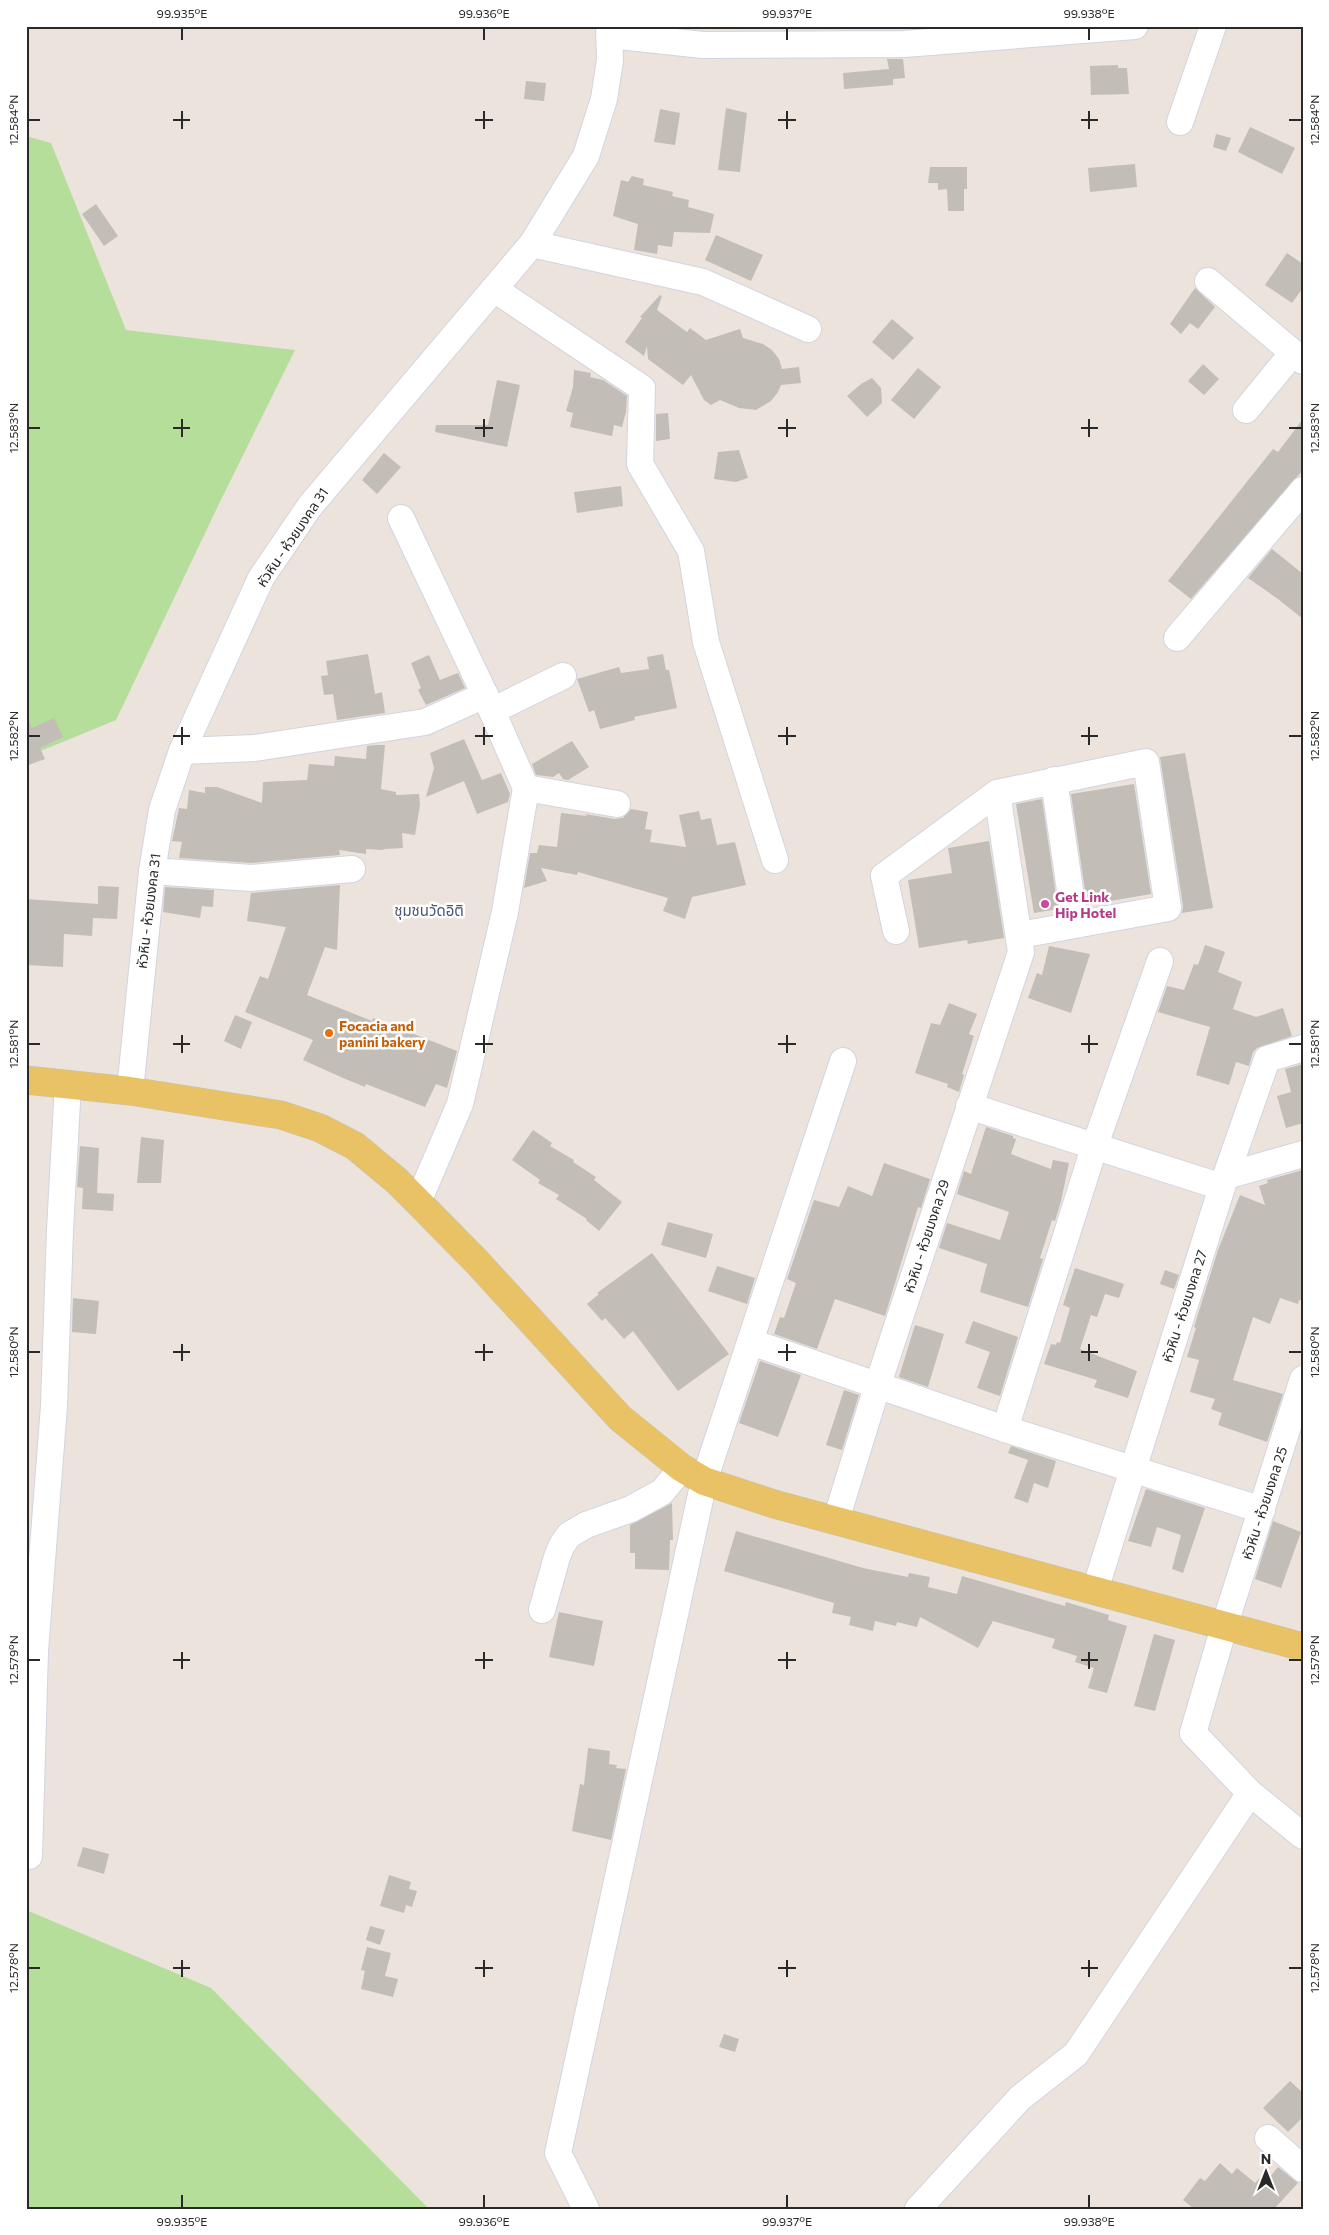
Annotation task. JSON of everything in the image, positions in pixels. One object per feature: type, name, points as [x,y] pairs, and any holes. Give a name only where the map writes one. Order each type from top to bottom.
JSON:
[{"type":"main road","points":[[26,1080],[130,1091],[281,1115],[320,1128],[355,1146],[397,1181],[477,1262],[620,1418],[693,1474],[774,1504],[1303,1647]]},
{"type":"street","points":[[610,31],[703,45],[904,44],[1135,26]]},
{"type":"street","points":[[1180,122],[1213,26]]},
{"type":"street","name":"หัวหิน - ห้วยมงคล 31","points":[[130,1091],[152,871],[162,810],[182,751],[261,578],[310,506],[532,244],[586,156],[604,99],[610,60],[610,31]]},
{"type":"street","points":[[532,244],[703,282],[808,329]]},
{"type":"street","points":[[1208,281],[1298,358],[1246,410]]},
{"type":"street","points":[[494,288],[642,388],[640,464],[691,551],[706,642],[775,860]]},
{"type":"street","points":[[1176,638],[1303,490]]},
{"type":"street","points":[[401,518],[526,788],[505,912],[460,1104],[418,1202]]},
{"type":"street","points":[[182,751],[255,748],[425,722],[488,703],[563,676]]},
{"type":"street","points":[[896,932],[884,876],[997,792],[1146,762],[1168,908],[1076,924],[1021,943],[997,792]]},
{"type":"street","points":[[1054,780],[1076,924]]},
{"type":"street","points":[[526,788],[617,804]]},
{"type":"street","points":[[152,871],[251,878],[352,869]]},
{"type":"street","name":"หัวหิน - ห้วยมงคล 29","points":[[836,1520],[877,1387],[1021,943]]},
{"type":"street","points":[[1005,1429],[1094,1148],[1160,961]]},
{"type":"street","name":"หัวหิน - ห้วยมงคล 27","points":[[1095,1590],[1132,1468],[1224,1182],[1267,1059],[1303,1048]]},
{"type":"street","points":[[586,2209],[558,2153],[693,1474],[751,1342],[843,1061]]},
{"type":"street","points":[[29,1856],[35,1651],[54,1406],[60,1230],[68,1084]]},
{"type":"street","points":[[969,1106],[1094,1148],[1224,1182],[1303,1154]]},
{"type":"street","points":[[751,1342],[877,1387],[1262,1510]]},
{"type":"street","name":"หัวหิน - ห้วยมงคล 25","points":[[1250,1793],[1194,1733],[1224,1627],[1303,1379]]},
{"type":"street","points":[[542,1610],[557,1556],[569,1535],[586,1525],[631,1509],[693,1474]]},
{"type":"street","points":[[918,2209],[1020,2098],[1076,2054],[1250,1793],[1303,1836]]},
{"type":"street","points":[[1268,2138],[1303,2169]]},
{"type":"green space","points":[[26,136],[51,143],[126,330],[295,350],[116,720],[26,757]]},
{"type":"green space","points":[[26,1910],[211,1988],[429,2209],[26,2209]]},
{"type":"building","points":[[887,59],[903,59],[905,78],[893,79],[893,85],[844,89],[843,73],[889,69]]},
{"type":"building","points":[[1118,65],[1118,68],[1127,68],[1129,94],[1091,95],[1090,66]]},
{"type":"building","points":[[526,81],[546,83],[544,101],[524,99]]},
{"type":"building","points":[[726,108],[747,113],[740,172],[718,170]]},
{"type":"building","points":[[660,109],[680,113],[675,145],[654,142]]},
{"type":"building","points":[[1250,127],[1295,148],[1282,174],[1238,152]]},
{"type":"building","points":[[1216,134],[1231,138],[1226,151],[1213,147]]},
{"type":"building","points":[[1135,164],[1137,187],[1090,192],[1088,168]]},
{"type":"building","points":[[930,167],[967,167],[964,211],[948,211],[947,189],[938,190],[938,183],[928,183]]},
{"type":"building","points":[[632,176],[644,179],[643,185],[673,192],[672,196],[689,200],[688,207],[714,214],[710,233],[674,232],[672,247],[658,245],[657,254],[634,250],[638,224],[613,216],[621,180],[628,182]]},
{"type":"building","points":[[96,204],[118,236],[104,246],[82,214]]},
{"type":"building","points":[[716,235],[763,255],[751,281],[705,260]]},
{"type":"building","points":[[1287,253],[1303,264],[1303,288],[1292,303],[1265,285]]},
{"type":"building","points":[[1195,288],[1215,307],[1198,329],[1190,323],[1181,334],[1170,324]]},
{"type":"building","points":[[660,295],[662,296],[657,310],[687,332],[690,328],[706,340],[740,329],[743,338],[763,344],[772,350],[779,359],[782,369],[799,367],[801,383],[781,385],[771,401],[756,410],[739,408],[720,400],[711,405],[704,400],[691,375],[683,385],[648,359],[647,346],[644,356],[625,342],[642,318],[640,317]]},
{"type":"building","points":[[892,319],[914,338],[893,360],[872,342]]},
{"type":"building","points":[[1203,364],[1219,379],[1204,395],[1188,381]]},
{"type":"building","points":[[918,368],[941,387],[914,419],[891,400]]},
{"type":"building","points":[[574,370],[591,373],[590,377],[603,380],[627,396],[626,412],[622,427],[614,425],[612,436],[570,427],[573,413],[566,411],[573,387]]},
{"type":"building","points":[[872,378],[881,388],[882,403],[867,417],[847,396],[861,384]]},
{"type":"building","points":[[497,380],[520,385],[507,447],[435,432],[436,425],[488,425]]},
{"type":"building","points":[[668,413],[670,439],[656,441],[656,414]]},
{"type":"building","points":[[1303,419],[1303,470],[1191,599],[1168,581],[1273,449],[1278,452]]},
{"type":"building","points":[[739,450],[748,478],[736,482],[714,479],[718,452]]},
{"type":"building","points":[[384,453],[401,467],[377,494],[362,480]]},
{"type":"building","points":[[621,486],[623,506],[577,513],[574,492]]},
{"type":"building","points":[[1272,549],[1303,574],[1303,619],[1248,578]]},
{"type":"building","points":[[368,654],[375,694],[382,692],[385,713],[337,720],[333,694],[324,695],[321,676],[328,675],[326,661]]},
{"type":"building","points":[[663,654],[666,670],[669,670],[677,708],[634,717],[635,720],[600,729],[594,710],[589,712],[577,679],[619,667],[621,673],[649,669],[647,657]]},
{"type":"building","points":[[429,655],[440,680],[458,673],[465,688],[426,705],[418,690],[421,688],[411,663]]},
{"type":"building","points":[[26,715],[32,728],[54,718],[63,737],[40,748],[45,759],[26,766]]},
{"type":"building","points":[[464,739],[482,780],[501,773],[510,794],[508,802],[477,814],[464,781],[426,797],[434,768],[430,753]]},
{"type":"building","points":[[572,741],[589,767],[568,780],[563,779],[559,773],[553,777],[536,775],[532,764]]},
{"type":"building","points":[[385,745],[381,789],[396,792],[396,795],[419,794],[420,805],[415,835],[402,833],[403,848],[366,849],[366,854],[339,850],[340,855],[251,863],[179,858],[182,842],[172,841],[179,808],[187,809],[189,790],[205,793],[205,787],[217,787],[262,803],[263,782],[307,780],[309,764],[334,766],[335,756],[366,759],[367,746]]},
{"type":"building","points":[[1185,753],[1213,908],[1182,913],[1183,906],[1160,757]]},
{"type":"building","points":[[1134,784],[1151,894],[1087,905],[1071,794]]},
{"type":"building","points":[[1042,799],[1058,909],[1034,913],[1016,804]]},
{"type":"building","points":[[631,809],[648,812],[645,829],[652,830],[650,842],[686,847],[679,815],[699,811],[701,820],[711,818],[717,845],[735,842],[746,885],[692,897],[685,919],[663,911],[668,898],[578,872],[577,875],[541,868],[547,881],[524,888],[530,853],[537,853],[539,845],[557,847],[561,813],[587,816],[585,814],[615,819],[623,818]]},
{"type":"building","points":[[989,841],[1004,938],[968,944],[967,940],[919,948],[908,880],[952,873],[948,848]]},
{"type":"building","points":[[340,885],[337,950],[325,947],[307,995],[372,1021],[373,1018],[457,1051],[447,1088],[436,1084],[425,1107],[366,1084],[365,1087],[303,1060],[313,1040],[245,1012],[260,976],[268,979],[286,927],[247,921],[251,893]]},
{"type":"building","points":[[98,886],[119,887],[117,919],[93,918],[92,936],[64,934],[63,967],[26,965],[26,899],[98,904]]},
{"type":"building","points":[[165,887],[214,890],[213,907],[202,906],[200,918],[163,912]]},
{"type":"building","points":[[1205,945],[1225,952],[1218,972],[1242,982],[1233,1009],[1256,1017],[1283,1008],[1292,1036],[1257,1048],[1253,1052],[1249,1066],[1236,1062],[1229,1085],[1196,1075],[1210,1027],[1158,1012],[1167,986],[1184,990],[1194,964],[1198,965]]},
{"type":"building","points":[[1049,946],[1090,954],[1071,1013],[1028,998],[1037,973],[1042,975]]},
{"type":"building","points":[[949,1003],[977,1014],[969,1034],[974,1036],[962,1074],[964,1075],[959,1092],[947,1087],[948,1084],[915,1073],[931,1023],[940,1025]]},
{"type":"building","points":[[235,1015],[252,1022],[241,1049],[224,1041]]},
{"type":"building","points":[[1303,1064],[1303,1123],[1286,1128],[1277,1096],[1291,1092],[1285,1069]]},
{"type":"building","points":[[986,1127],[1013,1136],[1016,1139],[1011,1154],[1051,1169],[1053,1160],[1069,1163],[1061,1201],[1055,1221],[1052,1220],[1040,1258],[1043,1259],[1028,1307],[980,1292],[987,1264],[939,1248],[947,1223],[1000,1240],[1009,1212],[957,1194],[964,1171],[971,1174]]},
{"type":"building","points":[[533,1130],[552,1143],[550,1146],[574,1160],[573,1162],[596,1177],[594,1180],[622,1202],[599,1231],[587,1219],[556,1199],[559,1195],[538,1183],[540,1180],[512,1160]]},
{"type":"building","points":[[141,1137],[164,1140],[161,1183],[137,1183]]},
{"type":"building","points":[[80,1146],[99,1148],[97,1193],[114,1194],[113,1211],[82,1209],[83,1188],[77,1187]]},
{"type":"building","points":[[884,1163],[930,1179],[921,1208],[918,1207],[885,1316],[835,1299],[817,1349],[774,1334],[780,1317],[784,1318],[796,1283],[787,1279],[814,1200],[839,1207],[848,1186],[872,1196]]},
{"type":"building","points":[[1303,1170],[1303,1301],[1299,1300],[1298,1304],[1280,1298],[1270,1324],[1253,1317],[1233,1380],[1283,1394],[1267,1442],[1218,1425],[1222,1413],[1211,1409],[1215,1399],[1190,1392],[1199,1360],[1187,1357],[1196,1328],[1194,1327],[1218,1250],[1240,1195],[1265,1205],[1259,1186],[1268,1183],[1267,1180]]},
{"type":"building","points":[[668,1222],[713,1234],[706,1258],[661,1245]]},
{"type":"building","points":[[652,1253],[729,1354],[678,1391],[633,1331],[624,1339],[605,1318],[602,1321],[587,1304],[599,1294],[597,1293]]},
{"type":"building","points":[[717,1266],[755,1278],[747,1304],[708,1291]]},
{"type":"building","points":[[1075,1268],[1124,1284],[1119,1298],[1105,1294],[1097,1317],[1091,1315],[1080,1349],[1137,1371],[1128,1398],[1094,1387],[1097,1380],[1044,1364],[1051,1344],[1056,1345],[1057,1342],[1060,1343],[1070,1308],[1063,1305]]},
{"type":"building","points":[[1165,1270],[1179,1275],[1174,1289],[1160,1284]]},
{"type":"building","points":[[73,1298],[99,1301],[96,1334],[72,1332]]},
{"type":"building","points":[[973,1321],[1018,1337],[1000,1396],[977,1388],[990,1352],[965,1343]]},
{"type":"building","points":[[915,1325],[944,1334],[928,1387],[899,1377]]},
{"type":"building","points":[[760,1361],[801,1375],[778,1437],[739,1423]]},
{"type":"building","points":[[844,1390],[859,1395],[842,1450],[826,1445]]},
{"type":"building","points":[[1011,1446],[1056,1461],[1048,1488],[1034,1483],[1028,1503],[1014,1498],[1028,1460],[1008,1453]]},
{"type":"building","points":[[1146,1489],[1205,1508],[1183,1573],[1172,1569],[1181,1535],[1157,1527],[1151,1547],[1128,1541]]},
{"type":"building","points":[[672,1503],[673,1540],[670,1540],[669,1570],[635,1569],[635,1553],[630,1553],[630,1525]]},
{"type":"building","points":[[1273,1521],[1301,1532],[1281,1588],[1255,1579]]},
{"type":"building","points":[[736,1531],[863,1568],[908,1577],[909,1573],[930,1577],[928,1587],[957,1594],[962,1576],[1065,1606],[1066,1602],[1109,1615],[1108,1620],[1127,1626],[1107,1693],[1088,1688],[1094,1668],[1075,1662],[1077,1656],[1052,1648],[1055,1639],[993,1621],[978,1648],[920,1617],[917,1627],[897,1622],[896,1626],[875,1621],[873,1631],[849,1625],[851,1617],[832,1613],[834,1603],[724,1571]]},
{"type":"building","points":[[559,1612],[603,1621],[594,1666],[549,1657]]},
{"type":"building","points":[[1154,1634],[1175,1640],[1155,1711],[1134,1706]]},
{"type":"building","points":[[588,1748],[610,1751],[609,1764],[617,1765],[616,1768],[626,1769],[611,1840],[572,1831],[580,1784],[584,1785]]},
{"type":"building","points":[[83,1847],[109,1854],[104,1874],[77,1866]]},
{"type":"building","points":[[389,1875],[411,1882],[409,1889],[417,1891],[412,1907],[406,1905],[404,1913],[380,1906]]},
{"type":"building","points":[[370,1926],[385,1930],[380,1945],[366,1940]]},
{"type":"building","points":[[367,1947],[391,1953],[385,1976],[398,1979],[393,1997],[361,1989],[365,1971],[361,1970]]},
{"type":"building","points":[[724,2034],[739,2039],[735,2052],[719,2047]]},
{"type":"building","points":[[1290,2081],[1303,2093],[1303,2117],[1288,2132],[1263,2108]]},
{"type":"building","points":[[1220,2163],[1232,2174],[1237,2168],[1255,2183],[1264,2174],[1269,2178],[1278,2167],[1298,2183],[1274,2209],[1194,2209],[1183,2200],[1200,2178],[1205,2181]]},
{"type":"place","name":"Get Link Hip Hotel","points":[[1045,904]]},
{"type":"place","name":"Focacia and panini bakery","points":[[329,1033]]},
{"type":"district","name":"ชุมชนวัดอิติ","points":[[429,910]]}]
